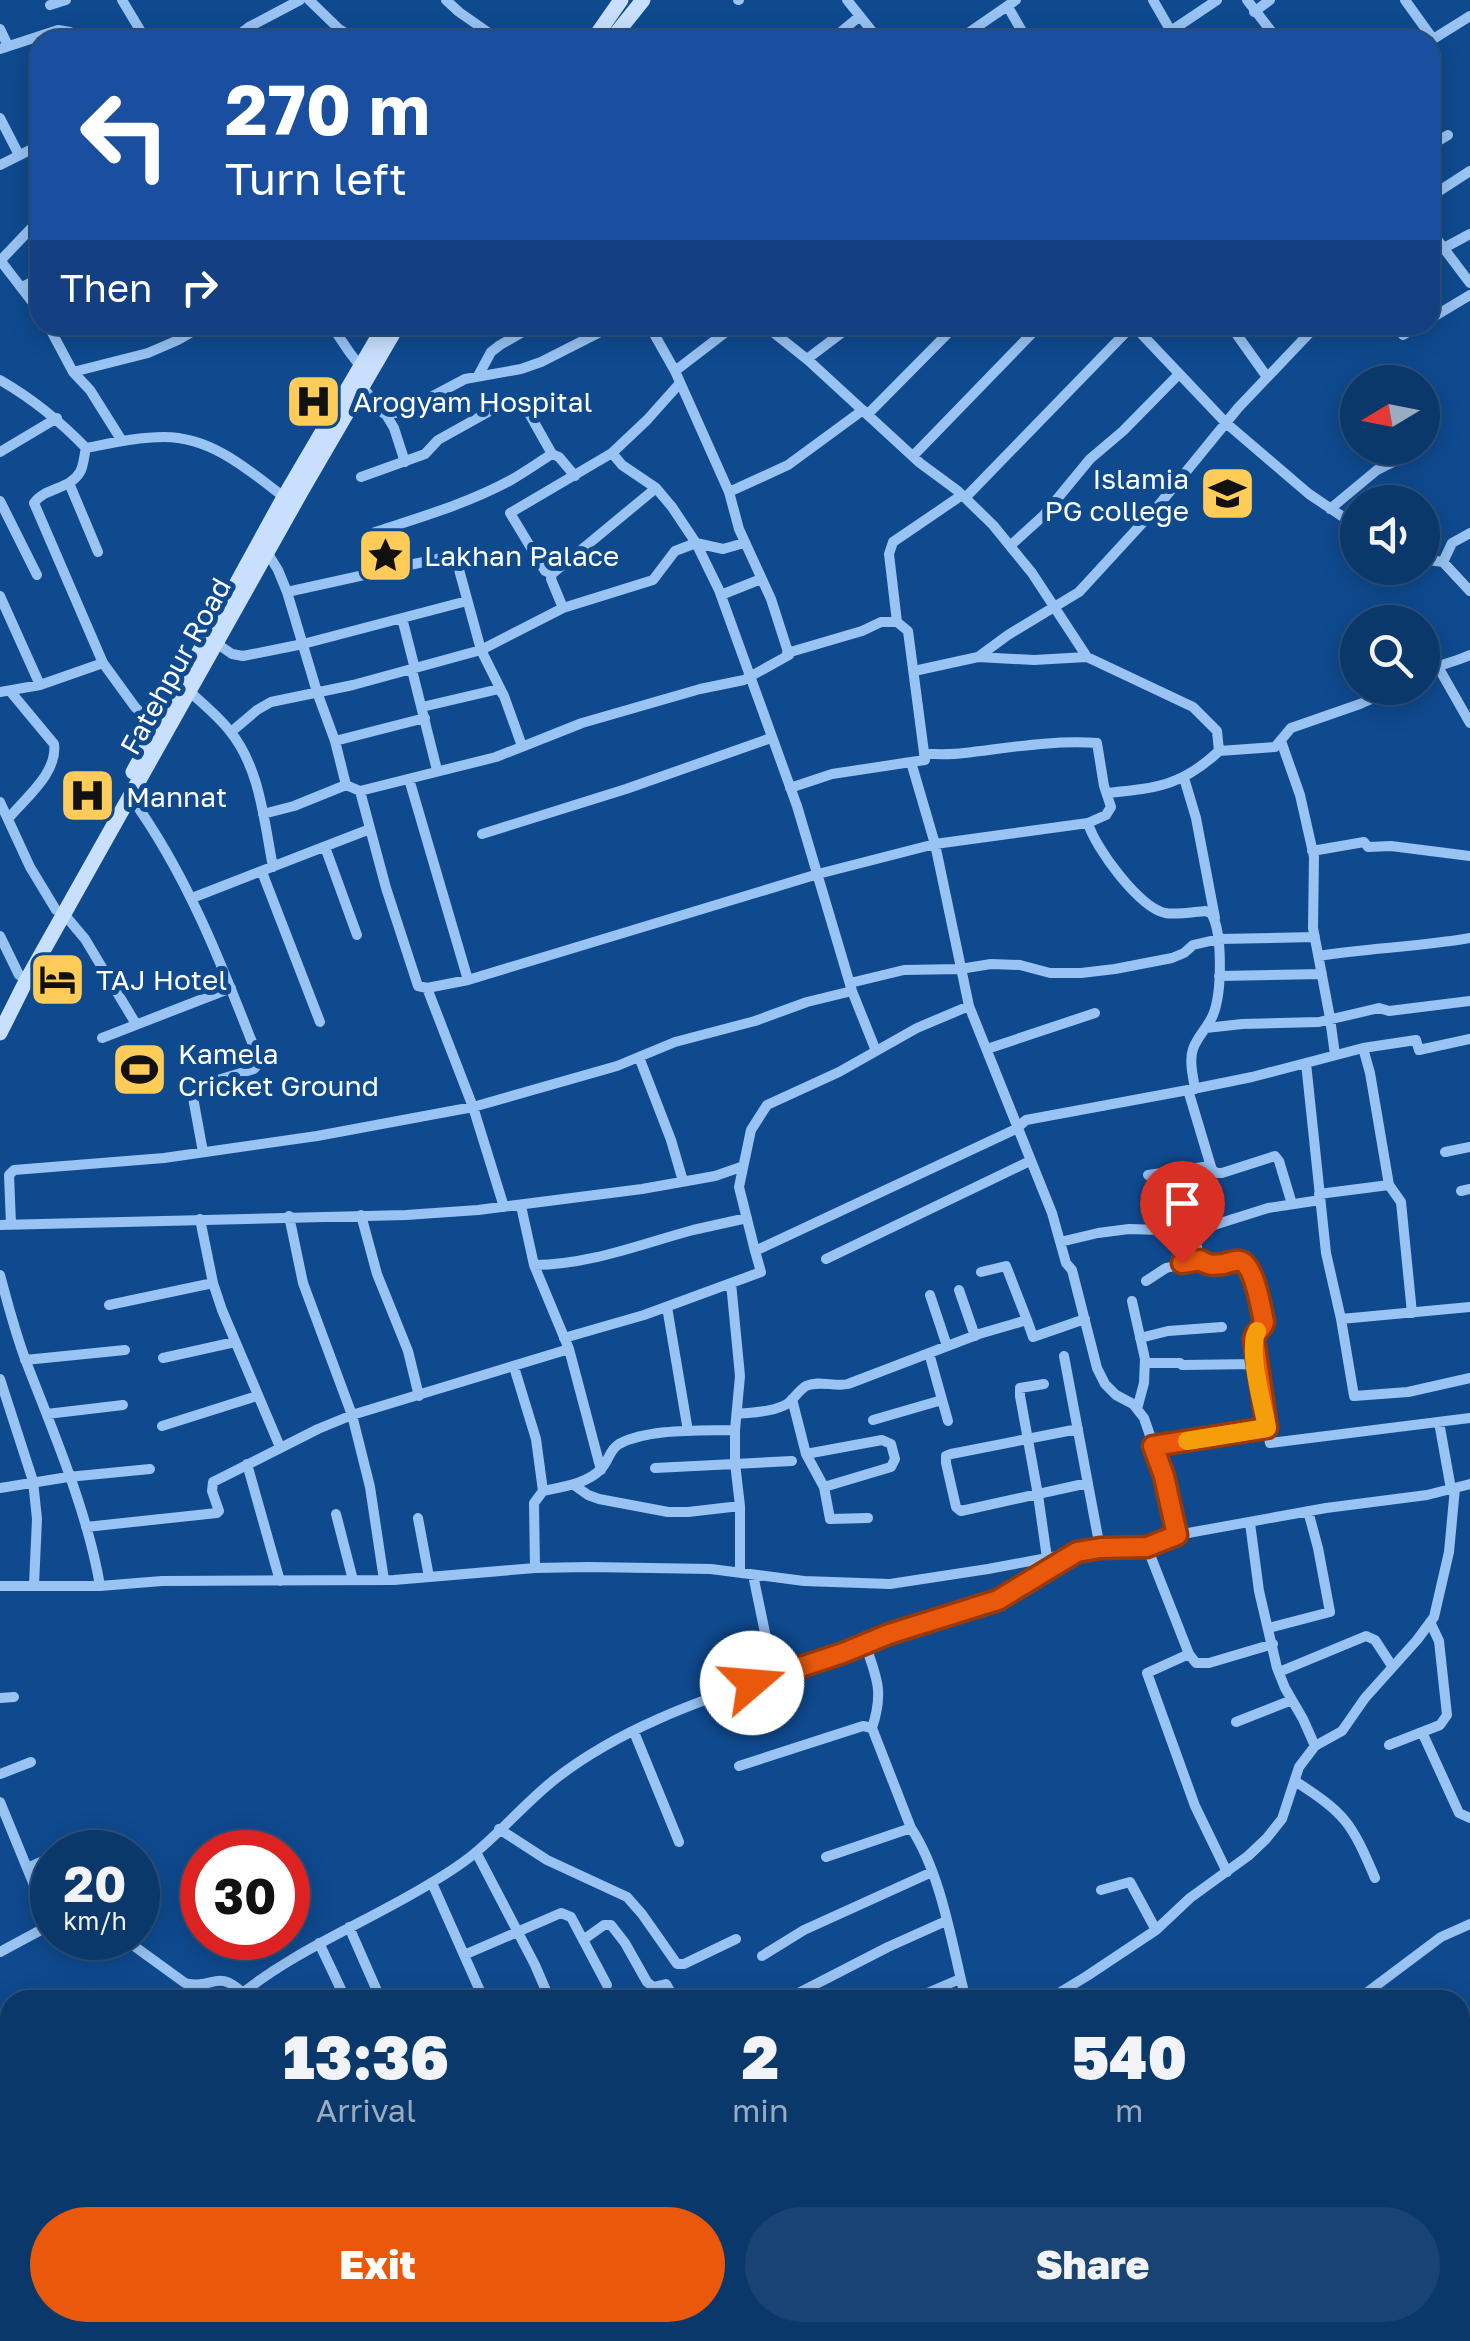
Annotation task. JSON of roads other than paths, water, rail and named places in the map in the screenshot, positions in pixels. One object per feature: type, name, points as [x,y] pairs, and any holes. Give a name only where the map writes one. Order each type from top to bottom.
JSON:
[{"type":"street","points":[[50,5],[66,0]]},
{"type":"street","points":[[122,0],[140,30]]},
{"type":"street","points":[[245,30],[300,0]]},
{"type":"street","points":[[308,0],[340,30]]},
{"type":"street","points":[[446,0],[485,30]]},
{"type":"street","points":[[620,30],[643,0]]},
{"type":"street","points":[[847,0],[871,30]]},
{"type":"street","points":[[1153,0],[1170,30]]},
{"type":"street","points":[[1180,30],[1217,0]]},
{"type":"street","points":[[1247,0],[1269,30]]},
{"type":"street","points":[[1254,12],[1270,0]]},
{"type":"street","points":[[1406,0],[1425,30]]},
{"type":"street","points":[[599,30],[618,1]]},
{"type":"street","points":[[973,30],[1012,4],[1023,30]]},
{"type":"street","points":[[843,30],[860,16]]},
{"type":"street","points":[[1440,34],[1470,16]]},
{"type":"street","points":[[0,29],[4,48],[30,43]]},
{"type":"street","points":[[0,118],[19,155]]},
{"type":"street","points":[[1440,140],[1448,135]]},
{"type":"street","points":[[0,165],[30,149]]},
{"type":"street","points":[[1440,190],[1470,171]]},
{"type":"street","points":[[30,230],[1,260],[30,298]]},
{"type":"street","points":[[1440,244],[1470,234]]},
{"type":"street","points":[[1440,248],[1470,283]]},
{"type":"street","points":[[22,287],[30,283]]},
{"type":"street","points":[[1440,313],[1470,296]]},
{"type":"street","points":[[53,335],[72,372],[90,390],[122,441]]},
{"type":"street","points":[[72,372],[148,353],[187,335]]},
{"type":"street","points":[[338,335],[394,428],[406,462]]},
{"type":"street","points":[[363,376],[381,335]]},
{"type":"street","name":"Fatehpur Road","points":[[0,1033],[60,912],[267,552],[289,500],[391,335]]},
{"type":"street","points":[[478,376],[491,352],[517,335]]},
{"type":"street","points":[[385,414],[401,412],[465,380],[541,362],[594,335]]},
{"type":"street","points":[[263,814],[346,785],[360,791],[496,756],[599,718],[750,676],[788,656],[771,599],[744,542],[729,492],[675,370],[655,335]]},
{"type":"street","points":[[675,370],[722,335]]},
{"type":"street","points":[[776,335],[963,496],[1032,574],[1087,657]]},
{"type":"street","points":[[806,359],[838,335]]},
{"type":"street","points":[[729,492],[788,466],[866,412],[946,335]]},
{"type":"street","points":[[913,456],[1030,335]]},
{"type":"street","points":[[897,622],[889,554],[893,542],[963,496],[1123,335]]},
{"type":"street","points":[[1142,335],[1226,423],[1340,515]]},
{"type":"street","points":[[1237,335],[1268,377]]},
{"type":"street","points":[[978,656],[1079,592],[1308,335]]},
{"type":"street","points":[[1010,546],[1042,516],[1090,459],[1178,374]]},
{"type":"street","points":[[0,380],[57,418],[86,448]]},
{"type":"street","points":[[552,574],[545,571],[510,513],[612,453],[680,383]]},
{"type":"street","points":[[361,478],[425,454],[438,440],[516,399],[521,399],[552,454],[560,457],[575,476]]},
{"type":"street","points":[[0,452],[57,418]]},
{"type":"street","points":[[0,1012],[60,912],[146,759],[157,729],[289,500],[246,468],[202,443],[167,437],[86,448]]},
{"type":"street","points":[[86,448],[79,474],[34,503],[103,663],[135,708],[157,729]]},
{"type":"street","points":[[612,453],[622,465],[656,488],[672,507],[696,543],[721,595],[790,788],[851,987],[876,1051]]},
{"type":"street","points":[[376,532],[495,488],[552,454]]},
{"type":"street","points":[[1330,509],[1384,465]]},
{"type":"street","points":[[69,483],[98,552]]},
{"type":"street","points":[[563,608],[552,574],[656,488]]},
{"type":"street","points":[[0,501],[37,575]]},
{"type":"street","points":[[1443,562],[1452,543],[1470,534]]},
{"type":"street","points":[[232,732],[272,702],[414,670],[481,650],[563,608],[652,580],[675,551],[696,543],[723,549],[744,542]]},
{"type":"street","points":[[267,552],[288,592],[346,785]]},
{"type":"street","points":[[288,592],[455,555],[481,650],[504,696],[522,746]]},
{"type":"street","points":[[1440,562],[1470,590]]},
{"type":"street","points":[[721,595],[761,579]]},
{"type":"street","points":[[0,596],[40,685]]},
{"type":"street","points":[[216,643],[238,656],[303,644],[467,602]]},
{"type":"street","points":[[402,618],[437,770]]},
{"type":"street","points":[[787,653],[881,622],[897,622],[908,631],[925,760],[832,774],[790,788]]},
{"type":"street","points":[[1440,664],[1470,655]]},
{"type":"street","points":[[914,671],[978,656],[1034,660],[1087,657],[1193,707],[1217,731],[1220,751]]},
{"type":"street","points":[[5,692],[40,685],[103,663]]},
{"type":"street","points":[[1440,670],[1470,723]]},
{"type":"street","points":[[334,740],[499,689],[504,696]]},
{"type":"street","points":[[189,691],[232,732],[248,761],[263,814],[268,869],[320,1022]]},
{"type":"street","points":[[5,692],[54,744],[55,752],[51,768],[8,819]]},
{"type":"street","points":[[1335,1055],[1315,938],[1312,851],[1300,795],[1281,741],[1291,728],[1357,705]]},
{"type":"street","points":[[482,834],[772,738]]},
{"type":"street","points":[[1107,794],[1184,778],[1220,751],[1270,748],[1281,741]]},
{"type":"street","points":[[360,791],[418,986],[427,988],[468,980],[818,874],[935,844],[1088,823],[1106,815],[1111,807],[1097,743],[924,754]]},
{"type":"street","points":[[911,762],[935,844],[968,1006],[1066,1263],[1072,1270],[1097,1368],[1116,1396],[1134,1404],[1144,1418],[1164,1476],[1177,1535]]},
{"type":"street","points":[[1184,778],[1196,818],[1218,939],[1217,1002],[1192,1053],[1192,1090],[1210,1166],[1214,1172],[1222,1173],[1275,1156],[1292,1204]]},
{"type":"street","points":[[409,780],[468,980]]},
{"type":"street","points":[[130,796],[192,898],[257,1055],[254,1069],[198,1086],[192,1092],[203,1152]]},
{"type":"street","points":[[0,802],[30,867],[60,912],[85,939],[136,1024]]},
{"type":"street","points":[[1088,823],[1109,864],[1150,904],[1166,913],[1205,911],[1215,918]]},
{"type":"street","points":[[192,898],[370,829]]},
{"type":"street","points":[[1312,851],[1364,842],[1368,847],[1392,846],[1470,856]]},
{"type":"street","points":[[325,847],[357,936]]},
{"type":"street","points":[[0,936],[19,975]]},
{"type":"street","points":[[742,1167],[716,1176],[521,1206],[406,1215],[6,1224],[9,1175],[14,1170],[164,1158],[334,1133],[473,1107],[617,1066],[675,1042],[755,1021],[904,970],[1009,964],[1050,973],[1098,971],[1180,956],[1193,945],[1218,939],[1315,938]]},
{"type":"street","points":[[1319,956],[1470,938]]},
{"type":"street","points":[[1219,976],[1322,974]]},
{"type":"street","points":[[102,1038],[230,988]]},
{"type":"street","points":[[427,988],[473,1107],[504,1207]]},
{"type":"street","points":[[1206,1028],[1319,1022],[1380,1008],[1389,1011],[1470,1001]]},
{"type":"street","points":[[86,1527],[217,1514],[213,1482],[280,1447],[352,1415],[514,1367],[760,1272],[739,1187],[751,1130],[766,1105],[968,1006]]},
{"type":"street","points":[[987,1049],[1095,1012]]},
{"type":"street","points":[[755,1251],[1016,1129],[1026,1120],[1192,1090],[1362,1048],[1416,1040],[1419,1050],[1470,1038]]},
{"type":"street","points":[[1362,1048],[1390,1186],[1402,1207],[1412,1314]]},
{"type":"street","points":[[639,1057],[683,1181]]},
{"type":"street","points":[[1306,1063],[1326,1253],[1354,1396],[1408,1392],[1470,1378]]},
{"type":"street","points":[[1445,1152],[1470,1147]]},
{"type":"street","points":[[826,1259],[1030,1161]]},
{"type":"street","points":[[1148,1176],[1210,1166]]},
{"type":"street","points":[[1060,1242],[1130,1230],[1193,1231],[1268,1208],[1390,1186]]},
{"type":"street","points":[[521,1206],[534,1264],[567,1344],[601,1470]]},
{"type":"street","points":[[361,1215],[377,1274],[408,1351],[419,1396]]},
{"type":"street","points":[[290,1216],[303,1283],[352,1415],[370,1487],[384,1580]]},
{"type":"street","points":[[200,1218],[213,1283],[280,1447]]},
{"type":"street","points":[[534,1264],[624,1252],[746,1218]]},
{"type":"street","points":[[1193,1231],[1200,1260],[1207,1265],[1244,1262],[1258,1293],[1264,1322],[1254,1334],[1256,1364],[1270,1443],[1470,1418]]},
{"type":"street","points":[[1146,1280],[1166,1268],[1200,1260]]},
{"type":"street","points":[[981,1272],[1006,1266],[1033,1336],[1086,1319]]},
{"type":"street","points":[[0,1275],[3,1297],[86,1527],[100,1586]]},
{"type":"street","points":[[110,1305],[213,1283]]},
{"type":"street","points":[[731,1283],[740,1376],[735,1464],[740,1506],[740,1573]]},
{"type":"street","points":[[959,1290],[975,1336]]},
{"type":"street","points":[[930,1295],[947,1346]]},
{"type":"street","points":[[1132,1301],[1145,1362],[1137,1409]]},
{"type":"street","points":[[667,1307],[688,1431]]},
{"type":"street","points":[[1341,1320],[1470,1307]]},
{"type":"street","points":[[738,1414],[788,1404],[807,1386],[848,1384],[1026,1320]]},
{"type":"street","points":[[1140,1338],[1207,1326],[1222,1328]]},
{"type":"street","points":[[163,1358],[235,1342]]},
{"type":"street","points":[[25,1360],[125,1350]]},
{"type":"street","points":[[929,1353],[948,1421]]},
{"type":"street","points":[[1064,1356],[1100,1548]]},
{"type":"street","points":[[1145,1362],[1256,1364]]},
{"type":"street","points":[[514,1367],[536,1439],[544,1491]]},
{"type":"street","points":[[0,1379],[33,1481],[37,1518],[34,1584]]},
{"type":"street","points":[[1044,1384],[1020,1388],[1020,1396],[1047,1558]]},
{"type":"street","points":[[162,1426],[257,1396]]},
{"type":"street","points":[[792,1399],[806,1454],[824,1487],[830,1519],[868,1518]]},
{"type":"street","points":[[873,1420],[942,1400]]},
{"type":"street","points":[[48,1414],[123,1405]]},
{"type":"street","points":[[1064,1990],[1156,1930],[1266,1839],[1282,1819],[1299,1767],[1315,1746],[1342,1731],[1364,1698],[1430,1622],[1438,1604],[1449,1552],[1453,1488],[1439,1422]]},
{"type":"street","points":[[1153,1446],[1267,1428]]},
{"type":"street","points":[[1078,1429],[951,1454],[946,1456],[946,1463],[958,1511],[1088,1484]]},
{"type":"street","points":[[535,1568],[534,1502],[544,1491],[574,1485],[601,1470],[621,1443],[688,1431],[736,1430]]},
{"type":"street","points":[[806,1454],[882,1440],[891,1444],[895,1459],[892,1468],[824,1487]]},
{"type":"street","points":[[655,1468],[792,1461]]},
{"type":"street","points":[[247,1464],[280,1581]]},
{"type":"street","points":[[0,1488],[150,1469]]},
{"type":"street","points":[[0,1586],[384,1580],[535,1568],[711,1568],[804,1581],[890,1584],[1100,1548],[1147,1547],[1177,1535],[1308,1511],[1427,1495],[1470,1484]]},
{"type":"street","points":[[574,1485],[588,1496],[668,1512],[740,1506]]},
{"type":"street","points":[[1269,1628],[1330,1612],[1308,1511]]},
{"type":"street","points":[[336,1514],[353,1580]]},
{"type":"street","points":[[418,1518],[429,1577]]},
{"type":"street","points":[[1250,1523],[1260,1591],[1279,1672],[1315,1746]]},
{"type":"street","points":[[1147,1547],[1189,1654],[1196,1662],[1201,1664],[1273,1644]]},
{"type":"street","points":[[245,1990],[320,1943],[432,1883],[476,1852],[556,1779],[610,1744],[662,1717],[730,1690],[998,1600],[1077,1552]]},
{"type":"street","points":[[752,1575],[774,1676]]},
{"type":"street","points":[[1389,1745],[1446,1720],[1440,1641],[1430,1622]]},
{"type":"street","points":[[1279,1672],[1366,1636],[1375,1640],[1392,1666]]},
{"type":"street","points":[[865,1644],[879,1686],[872,1728],[932,1872],[963,1990]]},
{"type":"street","points":[[1189,1654],[1147,1673],[1189,1791],[1226,1872]]},
{"type":"street","points":[[0,1698],[14,1697]]},
{"type":"street","points":[[1236,1722],[1292,1700]]},
{"type":"street","points":[[739,1766],[863,1726],[872,1728]]},
{"type":"street","points":[[634,1732],[679,1842]]},
{"type":"street","points":[[1422,1732],[1458,1814],[1470,1818]]},
{"type":"street","points":[[0,1774],[31,1762]]},
{"type":"street","points":[[1295,1781],[1342,1815],[1375,1878]]},
{"type":"street","points":[[0,1802],[30,1877]]},
{"type":"street","points":[[499,1828],[547,1860],[628,1897],[677,1964],[736,1939]]},
{"type":"street","points":[[826,1858],[911,1828]]},
{"type":"street","points":[[476,1852],[545,1990]]},
{"type":"street","points":[[26,1868],[30,1866]]},
{"type":"street","points":[[762,1956],[804,1930],[932,1872]]},
{"type":"street","points":[[1101,1890],[1132,1882],[1156,1930]]},
{"type":"street","points":[[432,1883],[480,1990]]},
{"type":"street","points":[[464,1955],[562,1913],[570,1917],[606,1986]]},
{"type":"street","points":[[804,1990],[946,1921]]},
{"type":"street","points":[[1371,1990],[1441,1936],[1470,1924]]},
{"type":"street","points":[[583,1940],[611,1925],[648,1982],[653,1987],[666,1984],[669,1990]]},
{"type":"street","points":[[349,1927],[377,1990]]},
{"type":"street","points":[[0,1952],[30,1936]]},
{"type":"street","points":[[320,1943],[341,1990]]},
{"type":"street","points":[[153,1960],[185,1984],[196,1986],[221,1980],[229,1981],[235,1990]]},
{"type":"street","points":[[933,1990],[960,1978]]},
{"type":"place","name":"Arogyam Hospital","points":[[314,401]]},
{"type":"place","name":"Islamia PG college","points":[[1228,494]]},
{"type":"place","name":"Lakhan Palace","points":[[385,555]]},
{"type":"place","name":"Mannat","points":[[87,796]]},
{"type":"place","name":"TAJ Hotel","points":[[57,979]]},
{"type":"place","name":"Kamela Cricket Ground","points":[[139,1069]]}]
